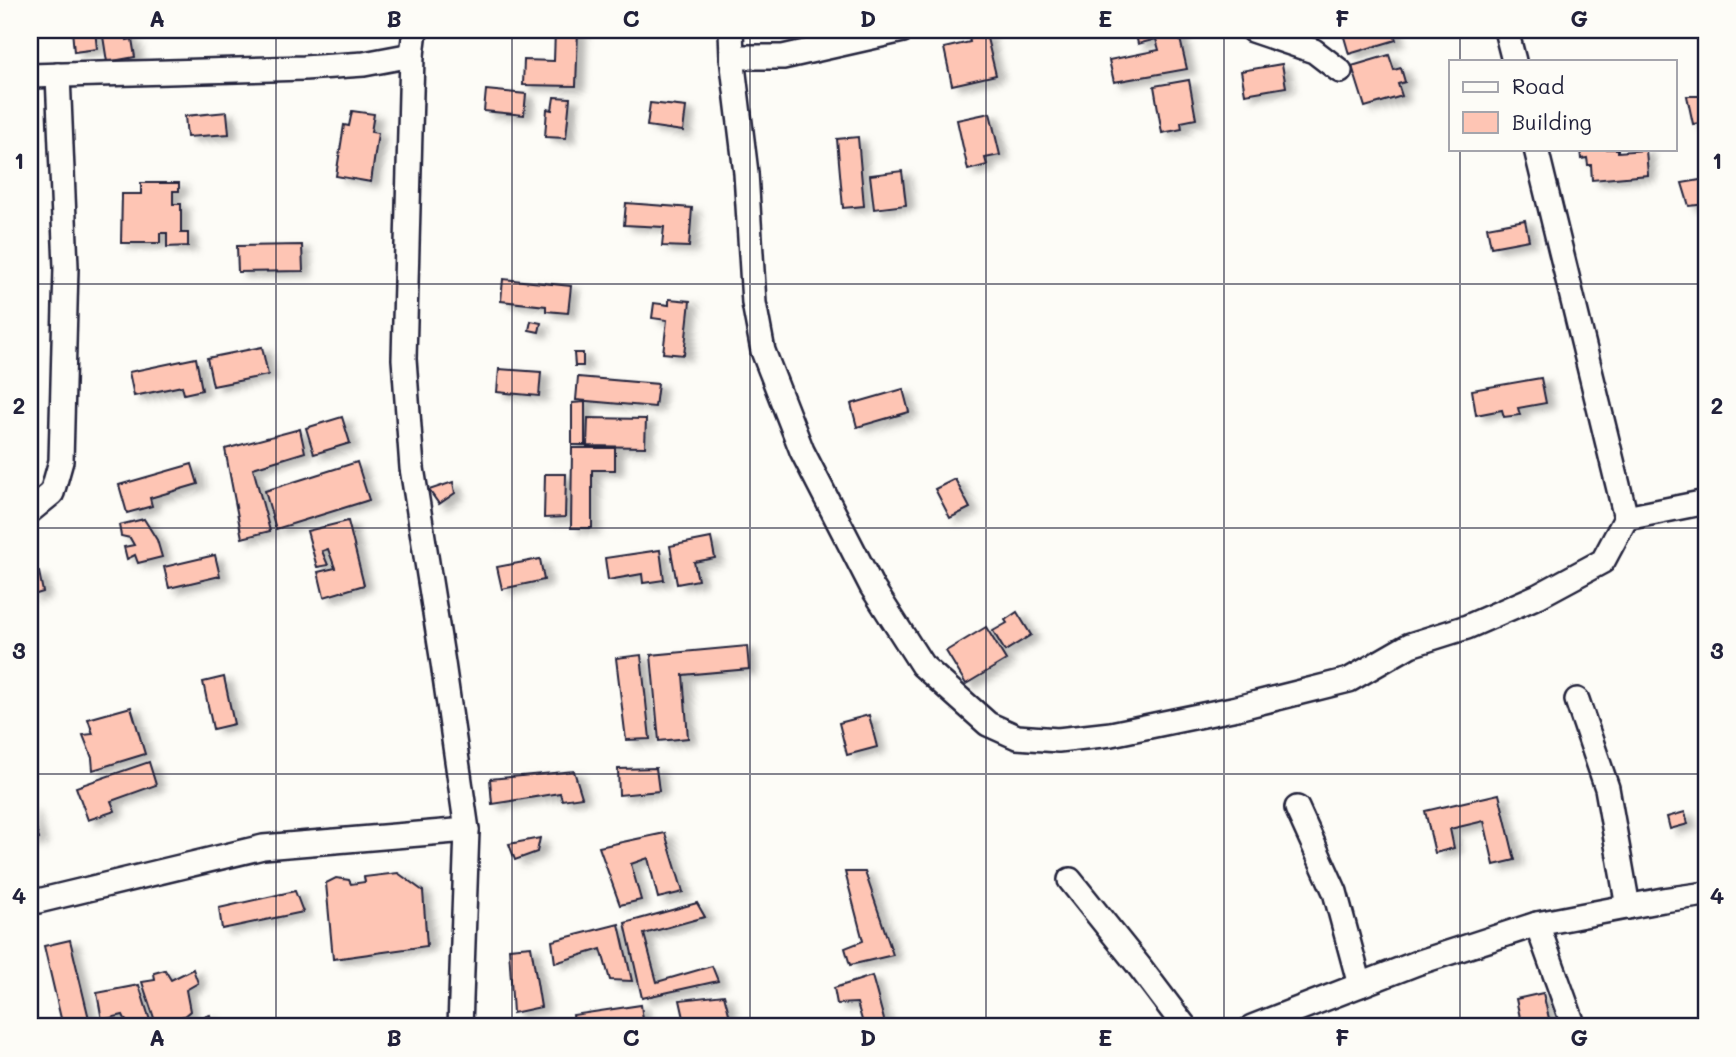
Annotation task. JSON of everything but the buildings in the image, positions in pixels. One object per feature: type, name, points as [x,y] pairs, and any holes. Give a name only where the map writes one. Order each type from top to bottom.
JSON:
[{"type":"street","points":[[415,30],[412,55],[404,359],[412,468],[467,830],[460,1027]]},
{"type":"street","points":[[731,30],[746,173],[754,303],[763,351],[802,451],[872,587],[922,665],[988,724],[1017,737],[1058,740],[1111,734],[1237,708],[1349,680],[1410,645],[1468,627],[1538,596],[1603,561],[1626,518],[1536,150]]},
{"type":"street","points":[[732,57],[783,57],[904,30]]},
{"type":"street","points":[[1252,30],[1314,51],[1340,71]]},
{"type":"street","points":[[1506,30],[1514,60]]},
{"type":"street","points":[[30,76],[304,68],[364,64],[412,55]]},
{"type":"street","points":[[30,511],[52,493],[61,461],[66,267],[58,75]]},
{"type":"street","points":[[1626,518],[1706,502]]},
{"type":"street","points":[[1577,700],[1607,788],[1628,907]]},
{"type":"street","points":[[1297,808],[1335,892],[1360,985]]},
{"type":"street","points":[[30,903],[263,848],[467,830]]},
{"type":"street","points":[[1070,880],[1185,1027]]},
{"type":"street","points":[[1252,1027],[1417,963],[1537,924],[1706,894]]},
{"type":"street","points":[[1537,924],[1574,1027]]}]
